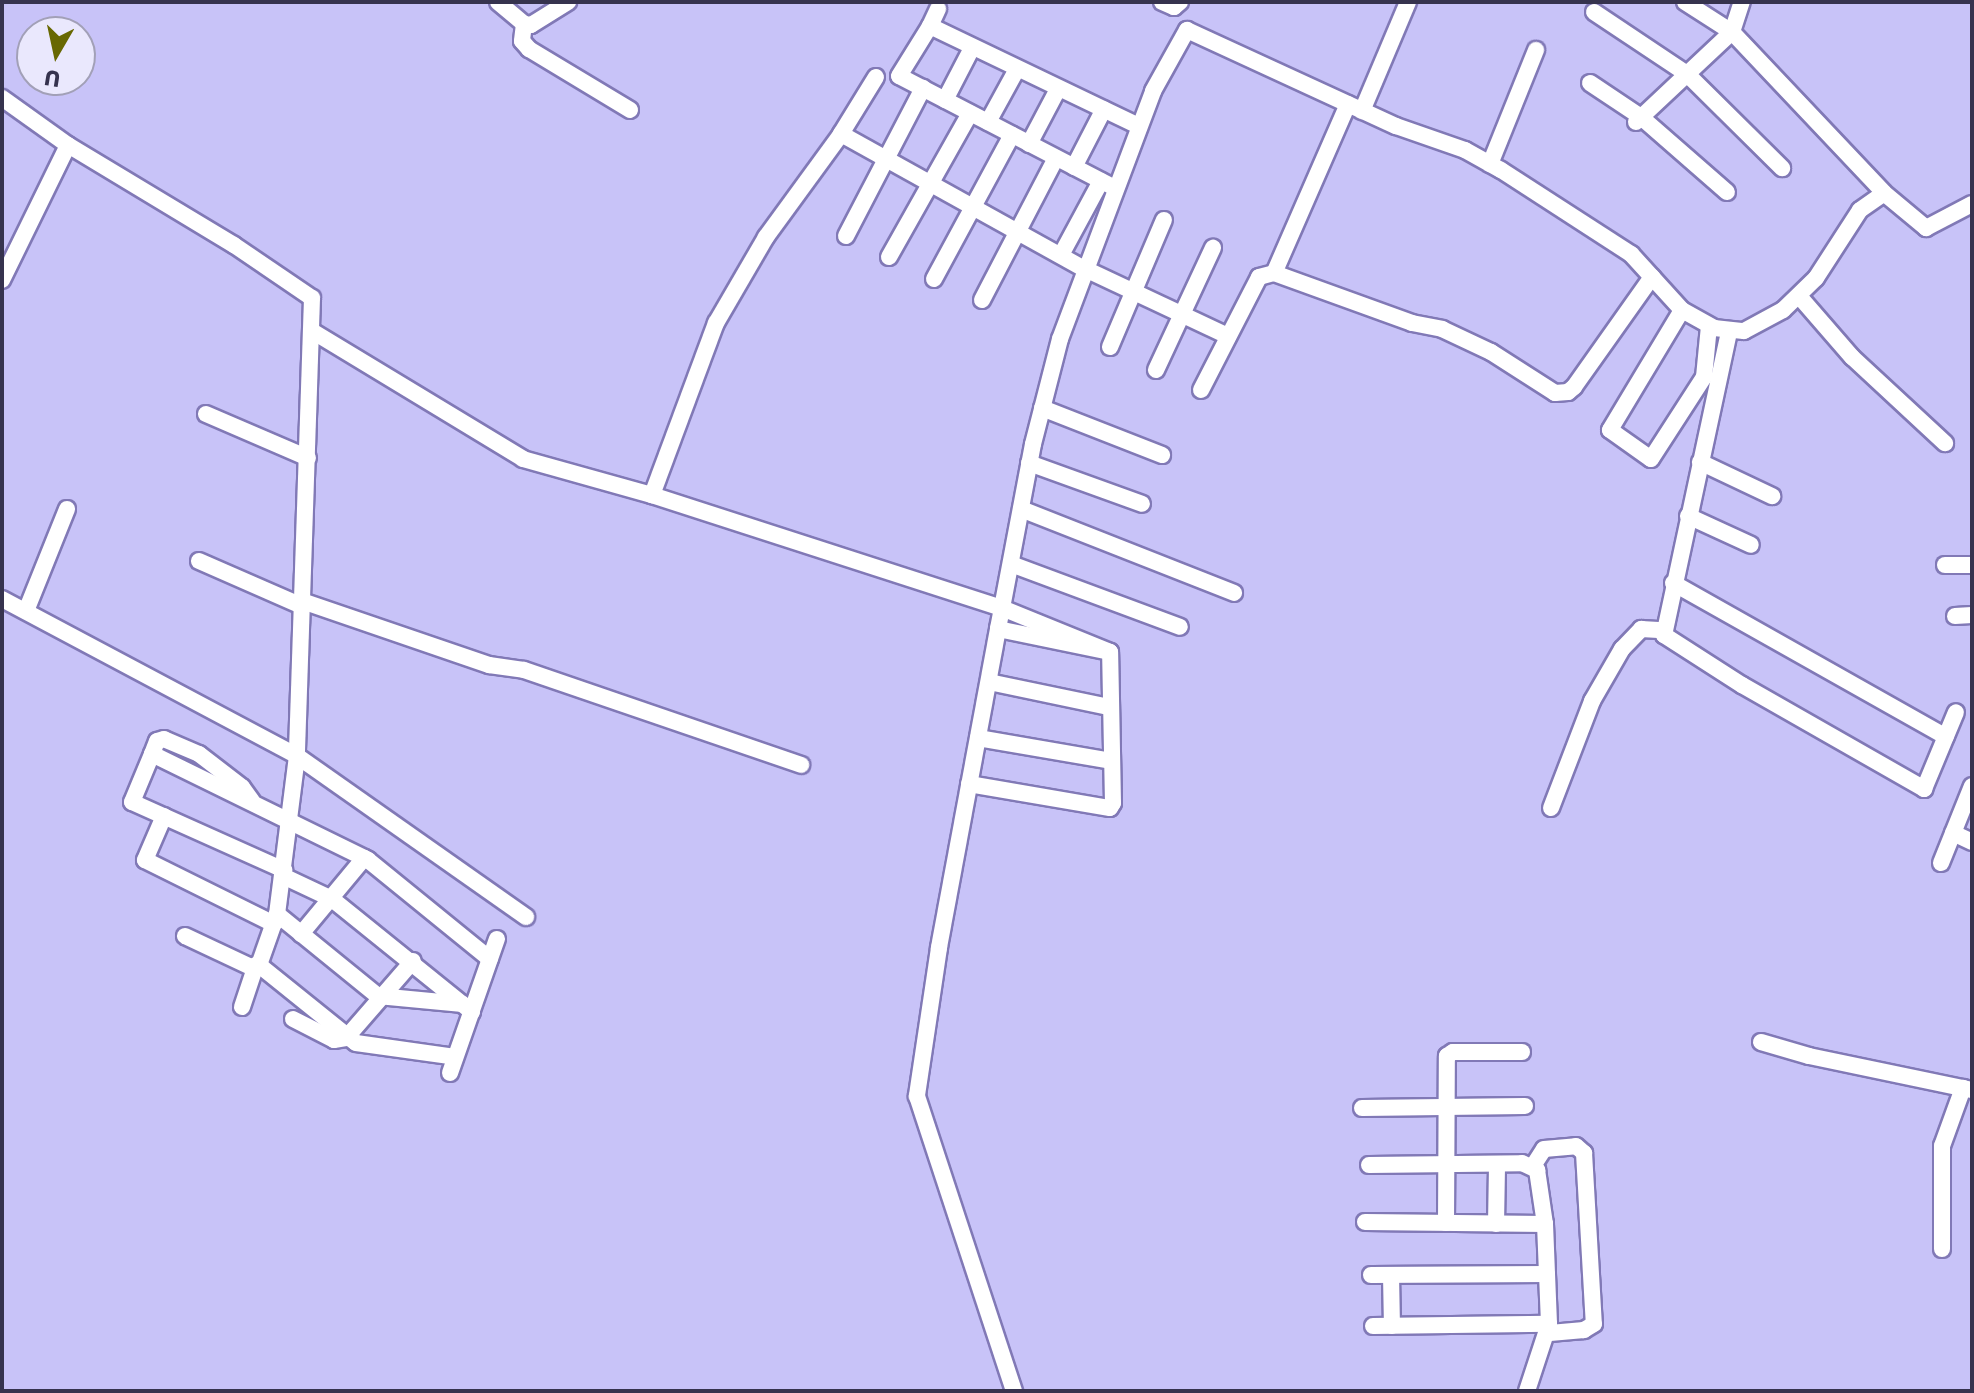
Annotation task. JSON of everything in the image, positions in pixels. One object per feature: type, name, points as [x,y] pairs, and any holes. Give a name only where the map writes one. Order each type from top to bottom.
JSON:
[{"type":"street","points":[[498,2],[524,24],[536,24],[568,2]]},
{"type":"street","points":[[1162,2],[1174,7],[1180,2]]},
{"type":"street","points":[[1274,273],[1408,2]]},
{"type":"street","points":[[1685,2],[1732,32],[1884,193],[1926,228],[1968,211]]},
{"type":"street","points":[[1639,119],[1732,32],[1742,2]]},
{"type":"street","points":[[938,9],[899,76],[1108,185]]},
{"type":"street","points":[[1594,12],[1687,74],[1782,168]]},
{"type":"street","points":[[524,24],[522,41],[529,49],[630,110]]},
{"type":"street","points":[[930,26],[1139,126]]},
{"type":"street","points":[[1061,255],[1108,185],[1139,126],[1153,91],[1187,30],[1355,108],[1465,150],[1631,254],[1682,310],[1709,326],[1729,332],[1755,327],[1799,296],[1816,278],[1860,210],[1884,193]]},
{"type":"street","points":[[945,100],[972,48]]},
{"type":"street","points":[[1490,164],[1536,50]]},
{"type":"street","points":[[988,122],[1017,69]]},
{"type":"street","points":[[652,495],[716,323],[766,237],[841,134],[876,77]]},
{"type":"street","points":[[1590,83],[1727,192]]},
{"type":"street","points":[[846,236],[923,88]]},
{"type":"street","points":[[1029,144],[1058,89]]},
{"type":"street","points":[[2,98],[68,145],[312,298],[297,756],[291,822],[276,919],[242,1007]]},
{"type":"street","points":[[1074,167],[1104,109]]},
{"type":"street","points":[[889,257],[970,113]]},
{"type":"street","points":[[841,134],[971,209],[1085,269],[1228,336]]},
{"type":"street","points":[[934,279],[1012,135]]},
{"type":"street","points":[[2,280],[68,145]]},
{"type":"street","points":[[982,300],[1056,158]]},
{"type":"street","points":[[1014,1391],[917,1096],[939,948],[1029,463],[1060,339],[1085,269],[1108,185]]},
{"type":"street","points":[[1110,347],[1164,220]]},
{"type":"street","points":[[1156,370],[1213,248]]},
{"type":"street","points":[[1201,390],[1259,277],[1274,273],[1412,323],[1442,329],[1491,352],[1555,393],[1568,392],[1574,387],[1652,277]]},
{"type":"street","points":[[1799,296],[1852,357],[1945,443]]},
{"type":"street","points":[[1682,310],[1610,430],[1651,459],[1704,377],[1709,326]]},
{"type":"street","points":[[312,331],[523,459],[652,495],[1002,608],[1110,652]]},
{"type":"street","points":[[1729,332],[1663,630],[1668,639],[1922,788],[1928,786],[1956,712]]},
{"type":"street","points":[[1042,408],[1162,455]]},
{"type":"street","points":[[206,414],[308,458]]},
{"type":"street","points":[[1700,462],[1772,496]]},
{"type":"street","points":[[1029,463],[1142,504]]},
{"type":"street","points":[[26,611],[67,509]]},
{"type":"street","points":[[1021,509],[1234,593]]},
{"type":"street","points":[[1688,516],[1751,545]]},
{"type":"street","points":[[199,561],[302,604],[489,665],[524,670],[801,765]]},
{"type":"street","points":[[1011,564],[1180,627]]},
{"type":"street","points":[[1945,565],[1972,565]]},
{"type":"street","points":[[1673,583],[1946,737]]},
{"type":"street","points":[[4,606],[26,611],[297,756],[526,917]]},
{"type":"street","points":[[998,629],[1110,652]]},
{"type":"street","points":[[1551,808],[1592,701],[1622,649],[1641,629],[1663,630]]},
{"type":"street","points":[[969,784],[1103,809],[1113,803],[1110,652]]},
{"type":"street","points":[[989,682],[1109,707]]},
{"type":"street","points":[[978,738],[1111,761]]},
{"type":"street","points":[[467,1008],[413,961],[332,899],[131,800],[160,739],[199,754],[242,787],[252,801],[364,858],[490,959]]},
{"type":"street","points":[[1941,863],[1972,787]]},
{"type":"street","points":[[164,816],[145,860],[276,919],[301,934],[384,998],[467,1008]]},
{"type":"street","points":[[1953,833],[1972,842]]},
{"type":"street","points":[[301,934],[364,858]]},
{"type":"street","points":[[185,936],[257,967],[346,1038],[453,1065],[467,1008],[497,939]]},
{"type":"street","points":[[293,1019],[334,1040],[346,1038],[384,998],[413,961]]},
{"type":"street","points":[[287,1037],[299,998]]},
{"type":"street","points":[[1761,1042],[1809,1056],[1967,1089],[1942,1146],[1942,1249]]},
{"type":"street","points":[[1446,1223],[1447,1056],[1453,1052],[1522,1052]]},
{"type":"street","points":[[1362,1108],[1525,1106]]},
{"type":"street","points":[[1373,1326],[1584,1330],[1594,1324],[1584,1153],[1576,1146],[1544,1149],[1533,1166]]},
{"type":"street","points":[[1496,1224],[1497,1164]]},
{"type":"street","points":[[1369,1165],[1533,1166],[1540,1175],[1545,1224],[1548,1329],[1527,1391]]},
{"type":"street","points":[[1365,1222],[1545,1224]]},
{"type":"street","points":[[1371,1275],[1547,1274]]},
{"type":"street","points":[[1391,1275],[1392,1326]]}]
